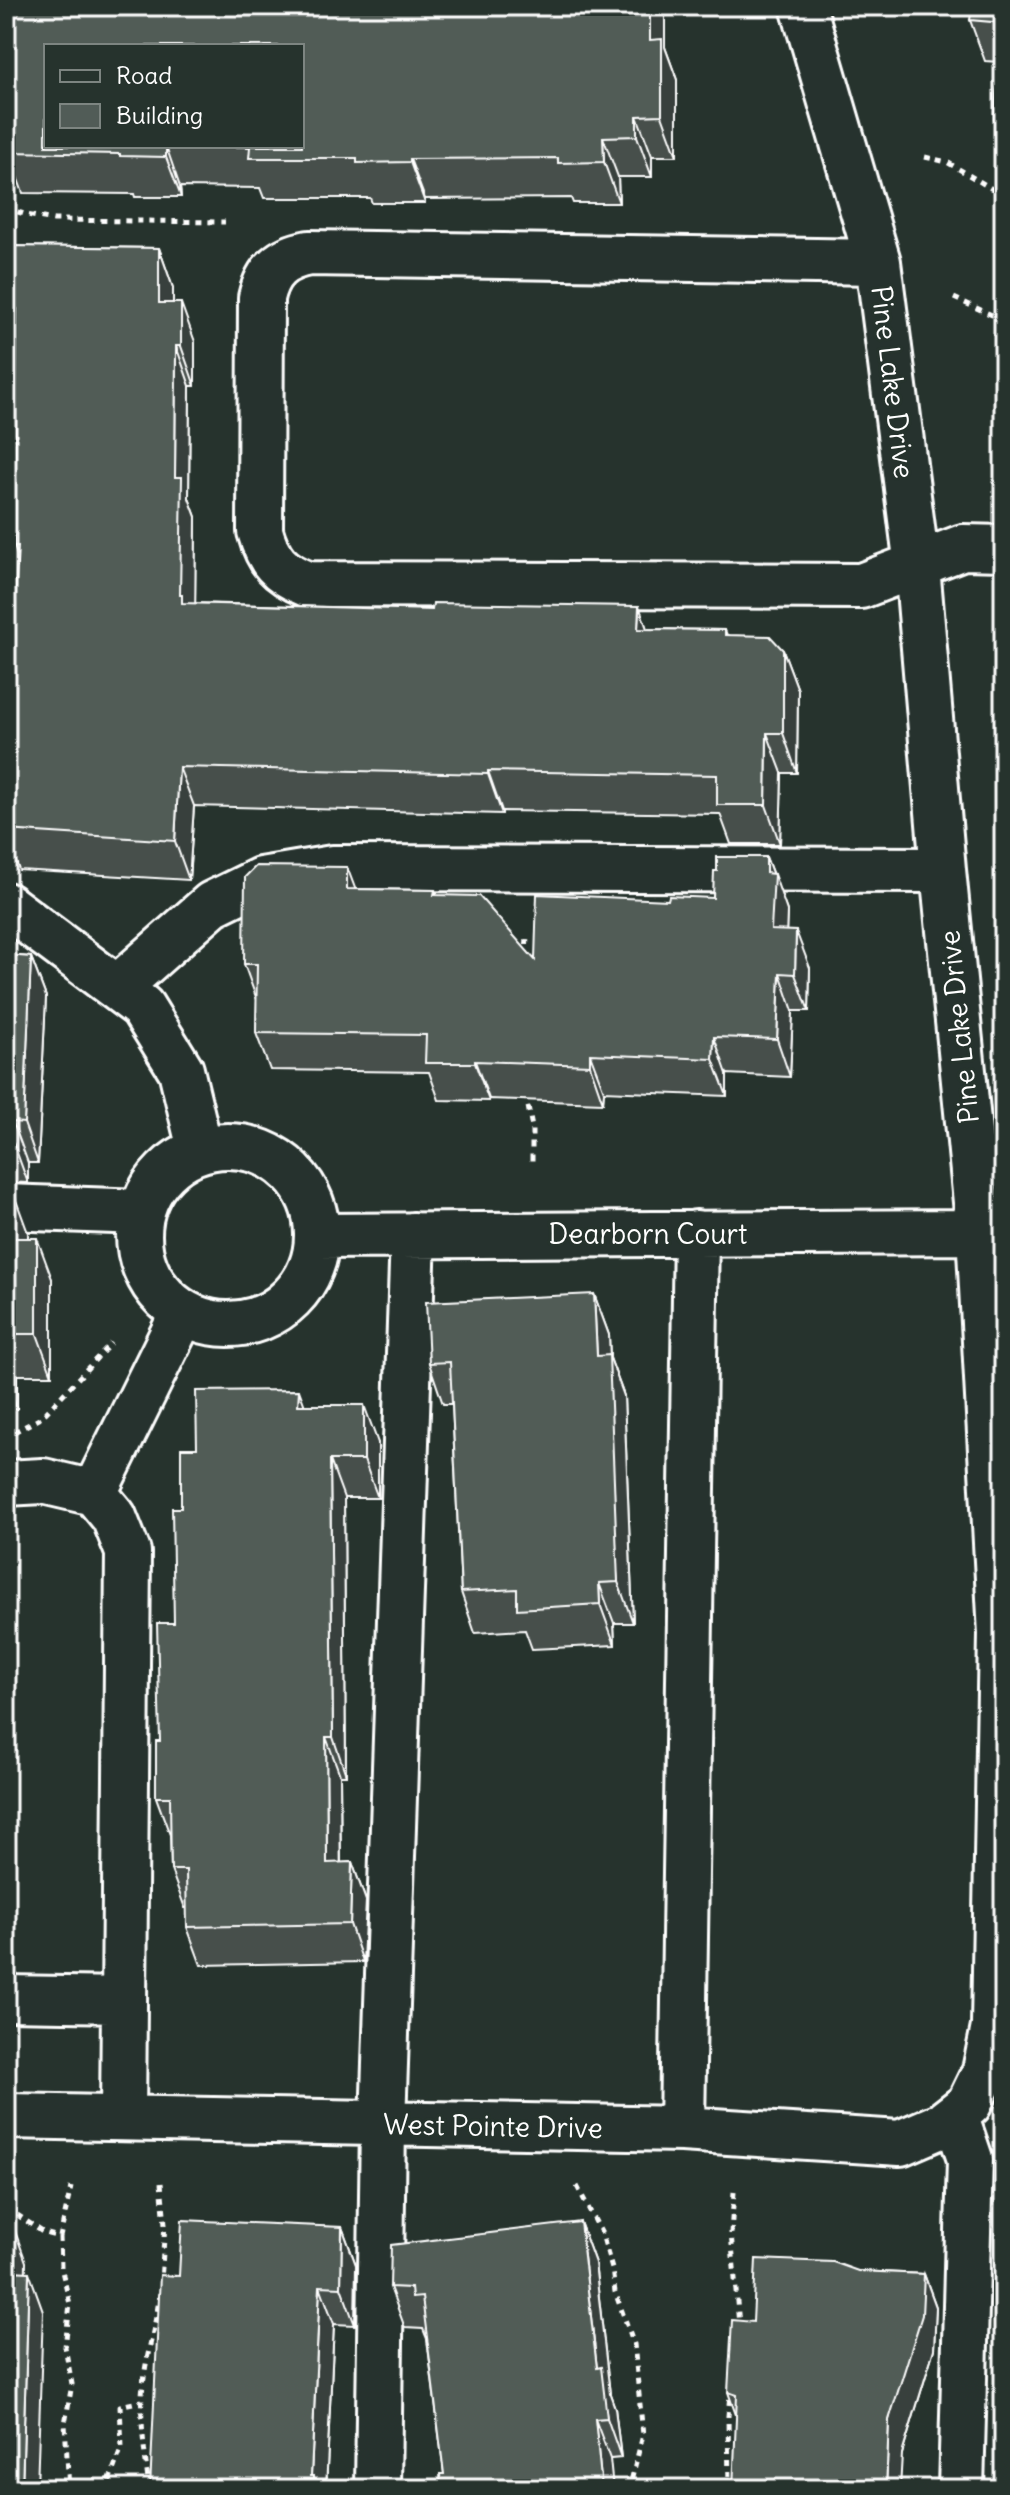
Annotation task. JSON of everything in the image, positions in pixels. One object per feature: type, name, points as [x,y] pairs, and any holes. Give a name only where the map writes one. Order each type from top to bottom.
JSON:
[{"type":"street","name":"Pine Lake Drive","points":[[803,6],[878,262],[917,566],[943,870],[986,1130],[979,1232],[1002,1680],[994,2027],[985,2071],[962,2110]]},
{"type":"street","points":[[878,262],[309,253],[282,261],[264,283],[261,298],[260,531],[265,549],[276,565],[290,577],[307,584],[861,586],[963,547],[1004,548]]},
{"type":"street","points":[[117,988],[212,904],[261,880],[333,868],[943,870]]},
{"type":"street","points":[[6,905],[142,1007],[181,1070],[200,1149]]},
{"type":"street","points":[[228,1145],[255,1149],[280,1162],[300,1182],[313,1207],[318,1236],[313,1262],[302,1286],[284,1305],[260,1319],[235,1324],[208,1323],[183,1313],[163,1297],[147,1276],[140,1252],[138,1225],[145,1200],[158,1178],[177,1161],[200,1149],[228,1145]]},
{"type":"street","points":[[6,1207],[142,1212]]},
{"type":"street","name":"Dearborn Court","points":[[318,1236],[979,1232]]},
{"type":"street","points":[[682,2129],[696,1233]]},
{"type":"street","points":[[378,2489],[383,2123],[413,1235]]},
{"type":"street","points":[[94,1493],[183,1313]]},
{"type":"street","points":[[6,1483],[43,1481],[94,1493],[114,1517],[128,1552],[123,2118]]},
{"type":"street","points":[[6,1998],[124,2000]]},
{"type":"street","points":[[961,2489],[986,2244],[962,2110]]},
{"type":"street","name":"West Pointe Drive","points":[[6,2116],[682,2129],[900,2143],[942,2125],[962,2110]]},
{"type":"path","points":[[925,157],[947,162],[1004,196]]},
{"type":"path","points":[[6,208],[54,220],[225,222]]},
{"type":"path","points":[[954,298],[1004,318]]},
{"type":"path","points":[[997,736],[1004,739]]},
{"type":"path","points":[[526,965],[527,934]]},
{"type":"path","points":[[524,1084],[532,1128],[532,1161]]},
{"type":"path","points":[[6,1435],[41,1418],[117,1338]]},
{"type":"path","points":[[149,2489],[142,2401],[144,2377],[157,2320],[162,2272],[165,2224],[161,2183]]},
{"type":"path","points":[[577,2186],[602,2234],[615,2292],[634,2344],[643,2435],[629,2489]]},
{"type":"path","points":[[69,2489],[65,2424],[72,2384],[65,2347],[70,2304],[61,2267],[60,2237],[71,2187]]},
{"type":"path","points":[[734,2192],[731,2233],[739,2321],[737,2336]]},
{"type":"path","points":[[6,2213],[13,2212],[44,2233],[60,2237]]},
{"type":"path","points":[[729,2489],[728,2416],[731,2391]]},
{"type":"path","points":[[87,2489],[109,2481],[122,2447],[120,2406],[142,2401]]},
{"type":"building","points":[[10,6],[650,6],[650,40],[662,39],[662,115],[637,116],[637,136],[603,137],[604,162],[558,163],[558,158],[410,159],[410,162],[357,163],[357,158],[249,158],[250,148],[304,148],[304,44],[44,44],[44,148],[166,148],[166,157],[8,152]]},
{"type":"building","points":[[972,6],[1004,6],[1004,119],[994,119],[1003,23],[970,20]]},
{"type":"building","points":[[6,246],[159,248],[159,303],[181,303],[181,346],[176,346],[175,477],[182,477],[182,603],[432,610],[433,603],[639,606],[638,629],[725,630],[725,635],[770,636],[783,650],[783,733],[767,733],[766,805],[717,805],[717,775],[488,771],[488,774],[179,767],[175,841],[6,830],[12,702],[9,702],[18,546],[14,546],[17,309],[6,309]]},
{"type":"building","points":[[717,857],[766,857],[766,873],[774,874],[771,930],[796,931],[795,974],[780,973],[777,1039],[714,1037],[713,1059],[590,1054],[590,1065],[475,1061],[425,1063],[426,1035],[256,1033],[257,964],[244,964],[245,877],[256,866],[347,867],[347,889],[435,890],[434,895],[479,896],[535,960],[537,894],[668,900],[669,896],[713,898]]},
{"type":"building","points":[[6,955],[31,957],[24,1123],[13,1122],[13,1142],[6,1142]]},
{"type":"building","points":[[6,1192],[13,1192],[13,1238],[37,1238],[37,1334],[6,1334]]},
{"type":"building","points":[[594,1294],[597,1356],[609,1355],[618,1582],[599,1583],[600,1604],[517,1609],[517,1589],[461,1592],[450,1362],[429,1363],[426,1302]]},
{"type":"building","points":[[299,1390],[298,1405],[364,1405],[364,1460],[330,1460],[333,1737],[326,1737],[327,1863],[352,1862],[350,1924],[187,1927],[186,1870],[171,1870],[170,1797],[156,1797],[156,1741],[160,1741],[157,1623],[174,1623],[172,1508],[181,1508],[181,1448],[197,1448],[196,1391]]},
{"type":"building","points":[[182,2220],[342,2227],[341,2287],[320,2286],[311,2476],[314,2476],[314,2489],[150,2489],[160,2275],[179,2276]]},
{"type":"building","points":[[580,2222],[597,2368],[601,2367],[607,2418],[595,2419],[602,2489],[441,2489],[440,2474],[444,2474],[422,2297],[412,2298],[411,2288],[390,2287],[391,2245]]},
{"type":"building","points":[[6,2223],[12,2223],[11,2271],[29,2272],[22,2489],[6,2489]]},
{"type":"building","points":[[756,2259],[833,2262],[858,2271],[924,2274],[922,2315],[889,2420],[886,2489],[733,2489],[737,2395],[728,2392],[732,2320],[753,2322]]}]
